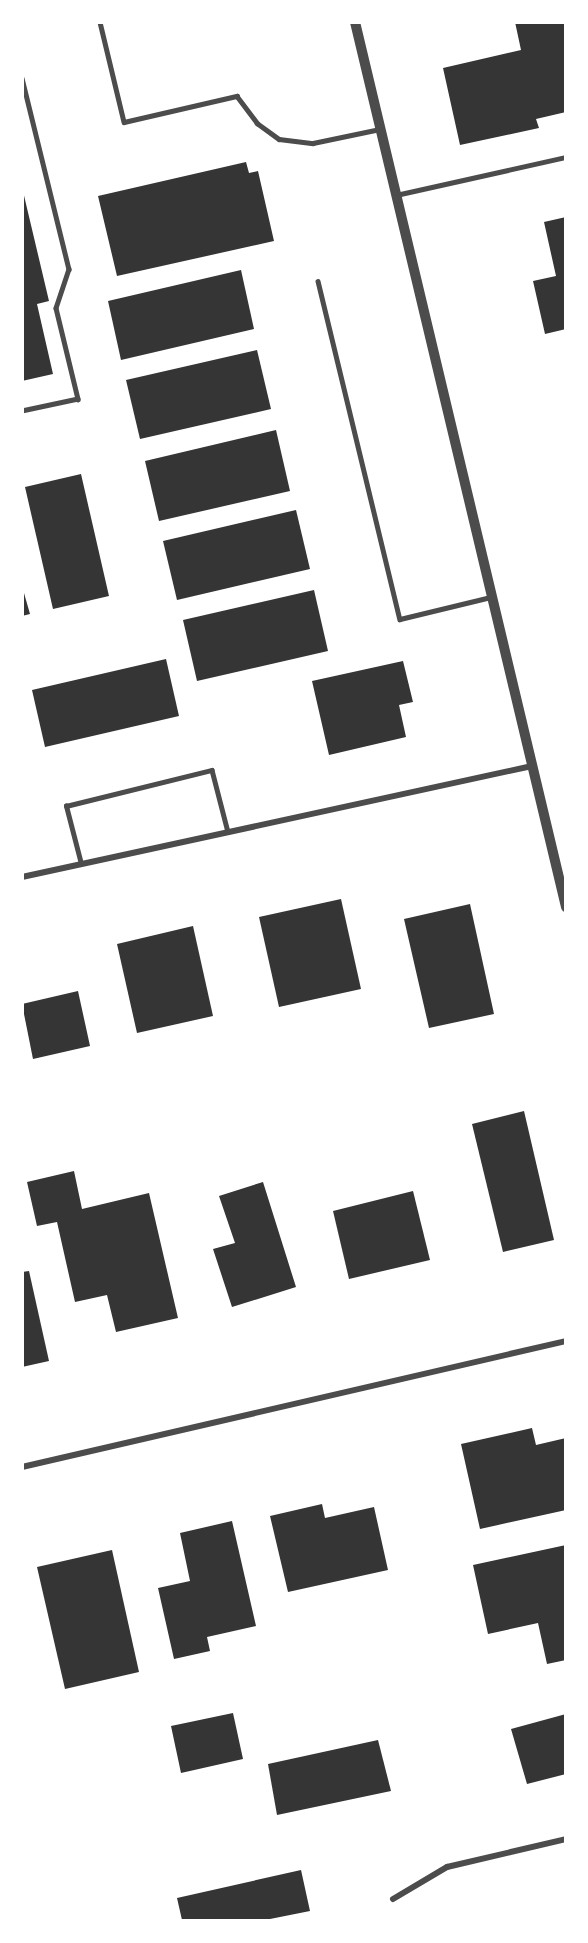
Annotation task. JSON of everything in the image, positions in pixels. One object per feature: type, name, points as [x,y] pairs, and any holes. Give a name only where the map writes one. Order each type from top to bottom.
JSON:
[{"type":"street","points":[[355,22],[566,907]]},
{"type":"street","points":[[22,877],[532,766]]},
{"type":"street","points":[[22,1467],[566,1341]]},
{"type":"street","points":[[393,1899],[447,1867],[566,1839]]},
{"type":"lane","points":[[100,22],[124,122],[237,96],[257,123],[279,139],[313,143],[380,129]]},
{"type":"lane","points":[[22,78],[69,269],[56,308],[78,399],[22,411]]},
{"type":"lane","points":[[22,113],[31,112]]},
{"type":"lane","points":[[396,195],[566,157]]},
{"type":"lane","points":[[318,281],[400,619],[491,597]]},
{"type":"lane","points":[[81,864],[66,806],[212,770],[228,832]]},
{"type":"building","points":[[515,22],[566,22],[566,112],[536,119],[539,128],[460,145],[443,68],[521,50]]},
{"type":"building","points":[[246,162],[249,173],[258,171],[274,241],[117,276],[98,196]]},
{"type":"building","points":[[22,187],[49,301],[37,304],[53,374],[22,381]]},
{"type":"building","points":[[566,217],[566,329],[545,334],[533,281],[556,276],[544,222]]},
{"type":"building","points":[[241,270],[254,329],[121,360],[108,301]]},
{"type":"building","points":[[257,350],[271,409],[140,439],[126,380]]},
{"type":"building","points":[[276,430],[290,491],[159,521],[145,461]]},
{"type":"building","points":[[81,474],[109,596],[53,609],[25,487]]},
{"type":"building","points":[[296,510],[310,569],[177,600],[163,541]]},
{"type":"building","points":[[22,586],[30,614],[22,616]]},
{"type":"building","points":[[314,590],[328,651],[197,681],[183,620]]},
{"type":"building","points":[[166,659],[179,716],[45,747],[32,690]]},
{"type":"building","points":[[403,661],[413,702],[399,705],[406,737],[329,755],[312,681]]},
{"type":"building","points":[[341,899],[361,989],[279,1007],[259,917]]},
{"type":"building","points":[[470,904],[494,1014],[429,1028],[404,919]]},
{"type":"building","points":[[193,926],[213,1016],[137,1033],[117,944]]},
{"type":"building","points":[[78,991],[90,1046],[33,1059],[22,1004]]},
{"type":"building","points":[[524,1111],[554,1240],[503,1252],[472,1124]]},
{"type":"building","points":[[74,1171],[82,1209],[149,1193],[178,1318],[116,1332],[107,1295],[75,1302],[57,1222],[37,1226],[27,1182]]},
{"type":"building","points":[[263,1182],[296,1287],[232,1307],[213,1249],[235,1243],[219,1196]]},
{"type":"building","points":[[413,1191],[430,1260],[349,1279],[333,1211]]},
{"type":"building","points":[[29,1271],[49,1361],[22,1367],[22,1272]]},
{"type":"building","points":[[532,1428],[536,1445],[566,1438],[566,1510],[480,1529],[461,1444]]},
{"type":"building","points":[[322,1504],[325,1518],[374,1507],[388,1570],[288,1592],[270,1516]]},
{"type":"building","points":[[232,1521],[256,1626],[207,1637],[210,1651],[174,1659],[158,1588],[190,1581],[180,1533]]},
{"type":"building","points":[[566,1545],[566,1660],[547,1664],[538,1623],[488,1634],[473,1565]]},
{"type":"building","points":[[112,1550],[139,1672],[65,1689],[37,1567]]},
{"type":"building","points":[[233,1713],[243,1759],[181,1773],[171,1726]]},
{"type":"building","points":[[566,1714],[566,1774],[527,1784],[511,1729]]},
{"type":"building","points":[[378,1740],[391,1791],[277,1815],[268,1764]]},
{"type":"building","points":[[301,1870],[310,1911],[265,1920],[182,1920],[177,1898]]}]
